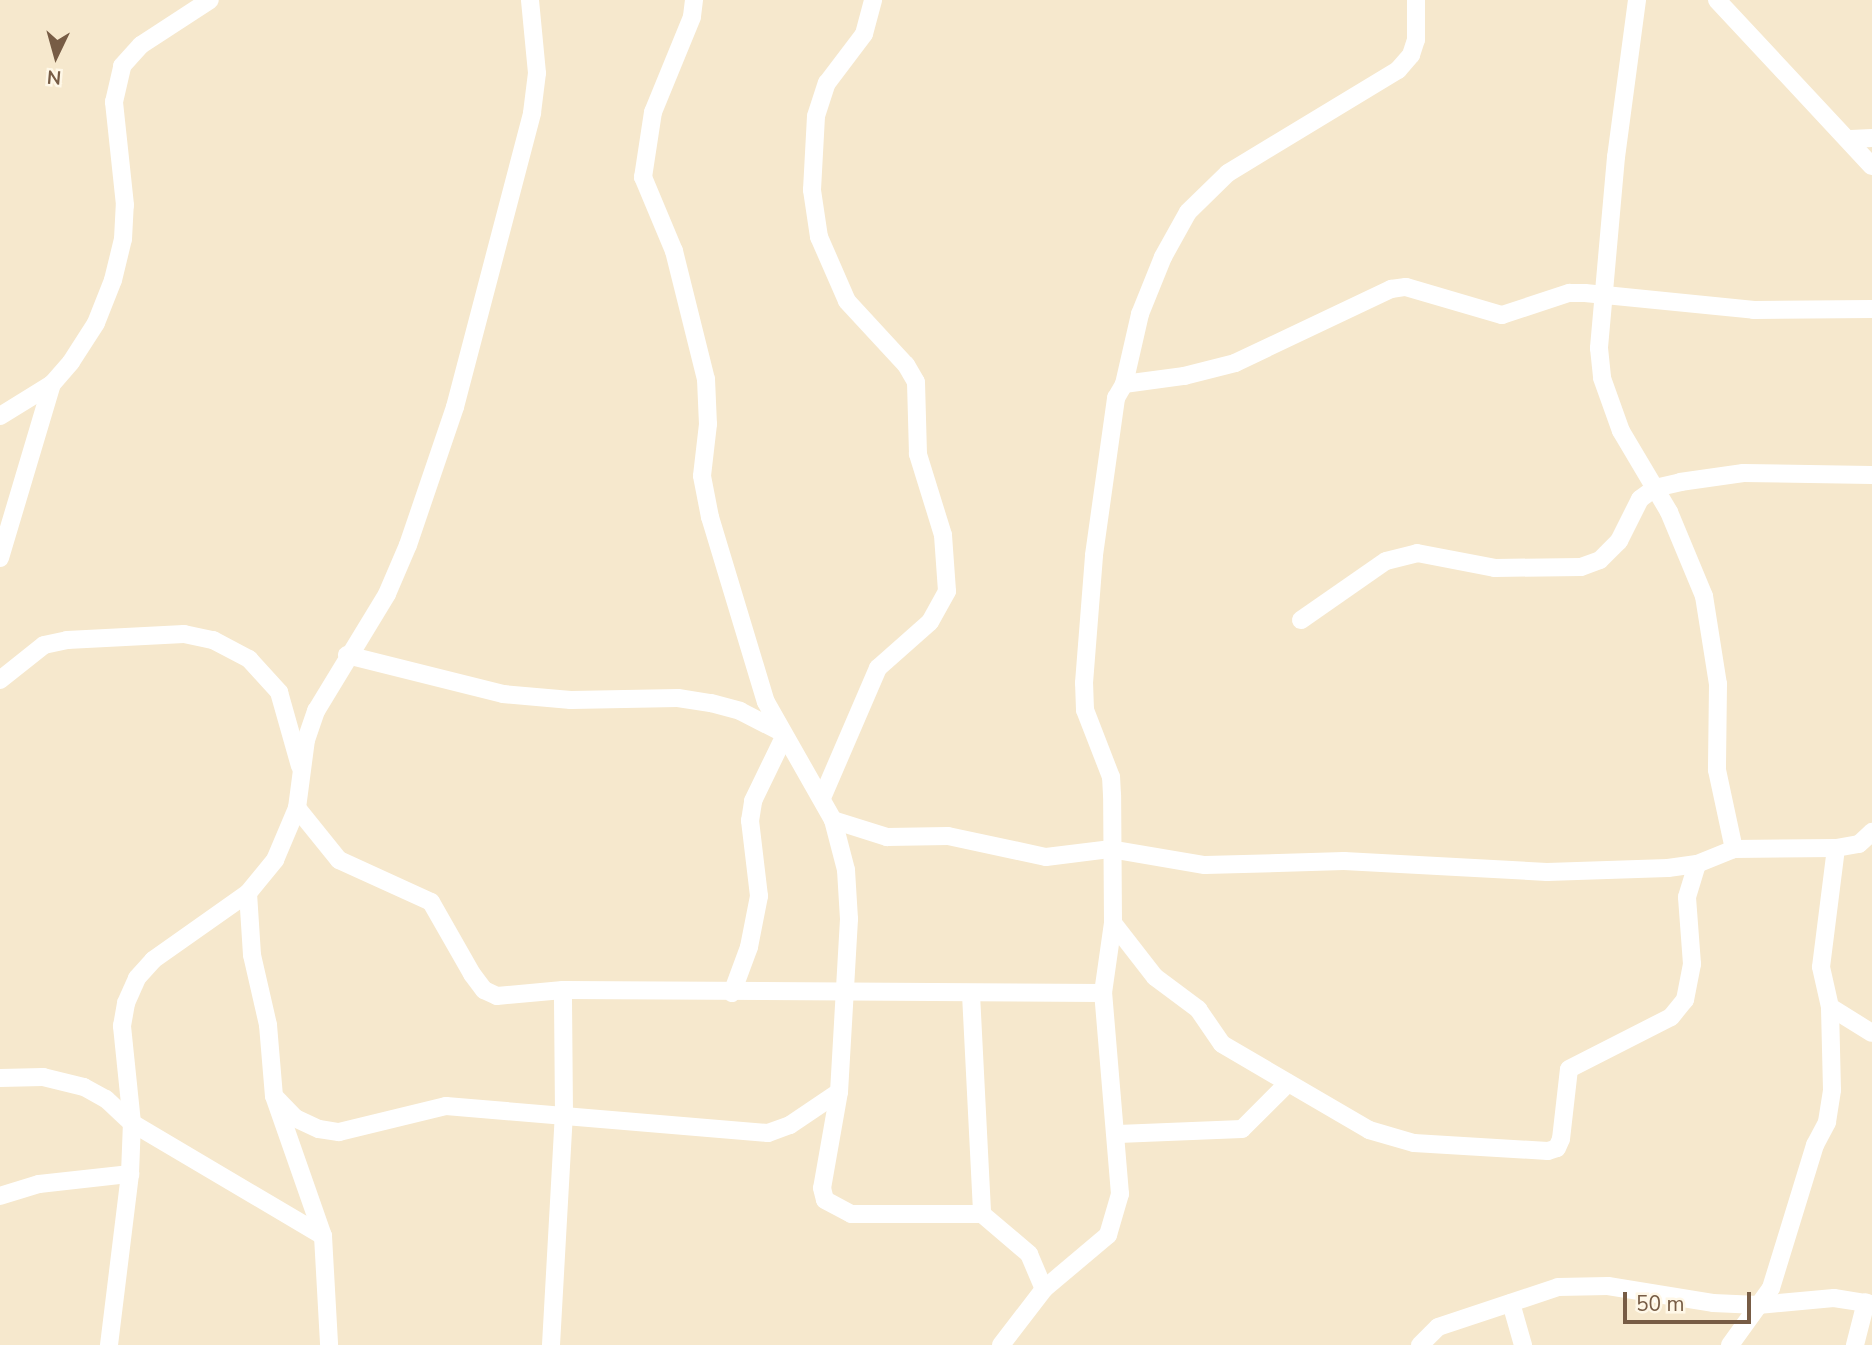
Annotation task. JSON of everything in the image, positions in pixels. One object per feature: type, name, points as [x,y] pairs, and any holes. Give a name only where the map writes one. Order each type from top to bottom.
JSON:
[{"type":"street","points":[[0,558],[52,384],[96,323],[123,239],[125,175],[114,102],[122,66],[141,45],[210,0]]},
{"type":"street","points":[[109,1345],[130,1174],[132,1123],[122,1026],[136,978],[153,960],[248,893],[275,860],[297,808],[316,711],[387,594],[408,545],[455,407],[501,245],[532,113],[537,74],[530,0]]},
{"type":"street","points":[[694,0],[692,17],[653,112],[643,177],[674,251],[706,379],[708,424],[702,476],[707,507],[766,702],[833,820],[848,894],[839,1092],[822,1188],[834,1209],[851,1214],[982,1213],[1029,1254],[1044,1289]]},
{"type":"street","points":[[822,797],[878,668],[930,622],[947,591],[943,535],[918,454],[916,382],[906,365],[847,301],[819,237],[812,190],[816,116],[827,83],[864,34],[873,0]]},
{"type":"street","points":[[1001,1345],[1044,1289],[1093,1252],[1115,1220],[1120,1194],[1118,1134],[1103,993],[1113,923],[1111,777],[1085,710],[1084,683],[1094,555],[1116,398],[1124,384],[1140,314],[1163,257],[1188,212],[1228,173],[1398,70],[1411,55],[1416,40],[1416,0]]},
{"type":"street","points":[[1637,0],[1616,157],[1599,348],[1602,378],[1621,431],[1694,562],[1712,626],[1718,696],[1717,770],[1734,849]]},
{"type":"street","points":[[1717,0],[1851,139],[1872,166]]},
{"type":"street","points":[[1851,139],[1872,138]]},
{"type":"street","points":[[1124,384],[1184,376],[1235,363],[1391,289],[1406,287],[1502,314],[1569,293],[1754,310],[1872,309]]},
{"type":"street","points":[[0,416],[52,384]]},
{"type":"street","points":[[1301,620],[1385,561],[1418,553],[1494,568],[1581,567],[1600,560],[1619,541],[1640,499],[1655,488],[1743,473],[1872,475]]},
{"type":"street","points":[[0,680],[44,645],[67,640],[184,634],[213,640],[249,659],[279,692],[302,773]]},
{"type":"street","points":[[348,655],[503,694],[570,700],[678,698],[711,703],[740,710],[782,734]]},
{"type":"street","points":[[732,993],[749,947],[759,896],[750,821],[753,802],[782,734]]},
{"type":"street","points":[[297,808],[339,860],[431,902],[484,990],[517,997],[563,990],[843,995],[1103,993]]},
{"type":"street","points":[[833,820],[887,837],[948,836],[1035,856],[1065,857],[1110,849],[1227,866],[1344,861],[1547,872],[1697,864],[1734,849],[1836,848],[1859,844],[1872,832]]},
{"type":"street","points":[[1730,1345],[1777,1273],[1815,1146],[1827,1122],[1832,1090],[1830,1007],[1821,967],[1836,848]]},
{"type":"street","points":[[1113,923],[1155,977],[1198,1009],[1222,1044],[1391,1139],[1548,1151],[1557,1148],[1569,1069],[1671,1017],[1685,1000],[1692,964],[1688,897],[1697,864]]},
{"type":"street","points":[[248,893],[250,943],[268,1025],[274,1097],[323,1236],[328,1345]]},
{"type":"street","points":[[551,1345],[564,1114],[563,990]]},
{"type":"street","points":[[971,994],[982,1213]]},
{"type":"street","points":[[1830,1007],[1872,1033]]},
{"type":"street","points":[[0,1078],[43,1077],[83,1087],[106,1099],[132,1123],[323,1236]]},
{"type":"street","points":[[1118,1134],[1242,1129],[1288,1083]]},
{"type":"street","points":[[274,1097],[295,1118],[319,1129],[339,1132],[446,1105],[768,1133],[790,1125],[839,1092]]},
{"type":"street","points":[[0,1196],[38,1184],[130,1174]]},
{"type":"street","points":[[1420,1345],[1438,1327],[1558,1287],[1588,1284],[1669,1298],[1758,1305],[1834,1298],[1869,1303],[1855,1345]]},
{"type":"street","points":[[1511,1303],[1523,1345]]},
{"type":"shaded area","points":[[0,0],[1872,0],[1872,1345],[0,1345]]}]
